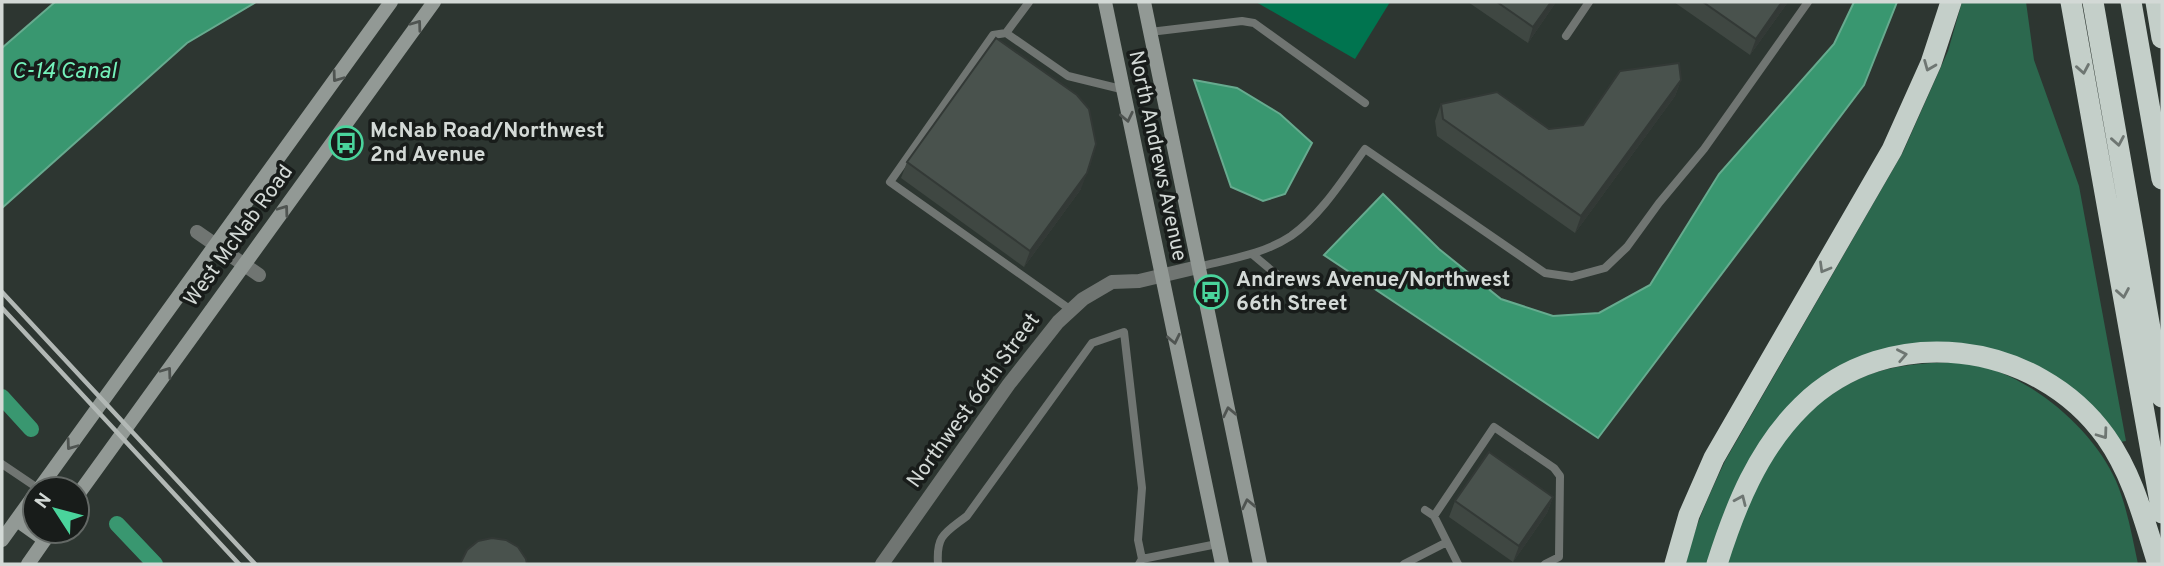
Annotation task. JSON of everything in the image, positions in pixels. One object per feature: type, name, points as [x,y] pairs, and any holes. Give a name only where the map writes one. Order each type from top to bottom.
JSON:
[{"type":"highway","points":[[1675,564],[1689,516],[1714,458],[1892,150],[1931,63],[1951,2]]},
{"type":"highway","points":[[2071,2],[2162,513]]},
{"type":"highway","points":[[2093,2],[2162,397]]},
{"type":"highway","points":[[2131,2],[2162,179]]},
{"type":"highway","points":[[2156,2],[2162,38]]},
{"type":"highway","points":[[1717,564],[1732,518],[1753,474],[1777,434],[1803,404],[1838,379],[1877,361],[1898,355],[1942,351],[1982,356],[2020,369],[2054,386],[2094,421],[2131,480],[2158,564]]},
{"type":"main road","name":"West McNab Road","points":[[49,475],[391,2]]},
{"type":"main road","name":"West McNab Road","points":[[91,477],[434,2]]},
{"type":"main road","name":"North Andrews Avenue","points":[[1105,2],[1222,564]]},
{"type":"main road","name":"North Andrews Avenue","points":[[1144,2],[1260,564]]},
{"type":"main road","points":[[2,540],[21,514]]},
{"type":"main road","points":[[17,520],[21,522]]},
{"type":"main road","points":[[29,564],[42,545]]},
{"type":"street","points":[[197,232],[259,275]]},
{"type":"street","name":"Northwest 66th Street","points":[[882,564],[1009,384],[1058,322],[1083,299],[1112,282],[1139,281],[1198,267]]},
{"type":"lane","points":[[1006,33],[1029,2]]},
{"type":"lane","points":[[1566,36],[1589,2]]},
{"type":"lane","points":[[1198,267],[1252,254],[1291,235],[1306,222],[1365,149],[1545,273],[1572,277],[1605,268],[1627,247],[1704,149],[1808,2]]},
{"type":"lane","points":[[1150,33],[1242,21],[1254,23],[1365,103]]},
{"type":"lane","points":[[1071,310],[890,181],[993,35],[1006,33],[1068,76],[1121,89]]},
{"type":"lane","points":[[1252,254],[1290,283]]},
{"type":"lane","points":[[938,564],[937,546],[944,533],[967,516],[1092,343],[1124,332],[1142,488],[1138,540],[1140,562],[1217,544]]},
{"type":"lane","points":[[1434,516],[1494,426],[1554,468],[1560,476],[1559,558],[1545,564]]},
{"type":"lane","points":[[2,464],[21,477]]},
{"type":"lane","points":[[1425,510],[1434,516],[1458,564]]},
{"type":"lane","points":[[1404,564],[1447,542]]},
{"type":"shaded area","points":[[1256,2],[1390,2],[1355,59]]},
{"type":"shaded area","points":[[1962,2],[2026,2],[2034,60],[2079,186],[2126,441],[2120,442],[2099,415],[2074,390],[2043,369],[2009,354],[1959,343],[1800,396],[1710,564],[1686,564],[1697,524],[1725,461],[1903,152],[1948,51]]},
{"type":"shaded area","points":[[1952,362],[1976,365],[2004,374],[2043,396],[2078,427],[2106,462],[2116,481],[2138,564],[1728,564],[1730,551],[1761,477],[1784,440],[1813,409],[1830,395],[1868,375],[1904,366]]},
{"type":"water","name":"C-14 Canal","points":[[55,2],[256,2],[187,43],[2,208],[2,48]]},
{"type":"water","points":[[1854,2],[1897,2],[1864,85],[1598,438],[1324,255],[1383,194],[1439,249],[1501,299],[1553,316],[1599,313],[1650,285],[1719,174],[1834,44]]},
{"type":"water","points":[[1194,80],[1237,88],[1280,114],[1312,143],[1285,194],[1263,201],[1231,187]]},
{"type":"building","points":[[1497,2],[1551,2],[1533,27]]},
{"type":"building","points":[[1703,2],[1782,2],[1756,39]]},
{"type":"building","points":[[996,38],[1077,95],[1089,109],[1096,144],[1087,173],[1030,251],[907,162]]},
{"type":"building","points":[[1679,63],[1681,80],[1581,216],[1443,119],[1441,104],[1497,92],[1549,129],[1583,125],[1620,71]]},
{"type":"building","points":[[1489,452],[1553,497],[1519,546],[1455,501]]},
{"type":"building","points":[[492,538],[506,540],[518,547],[527,564],[460,564],[467,550],[478,541]]},
{"type":"waterway","points":[[2,397],[31,429]]},
{"type":"waterway","points":[[117,524],[155,564]]},
{"type":"railway","points":[[2,292],[255,564]]},
{"type":"railway","points":[[2,308],[239,564]]},
{"type":"place","name":"McNab Road/Northwest 2nd Avenue","points":[[346,143]]},
{"type":"place","name":"Andrews Avenue/Northwest 66th Street","points":[[1211,292]]}]
